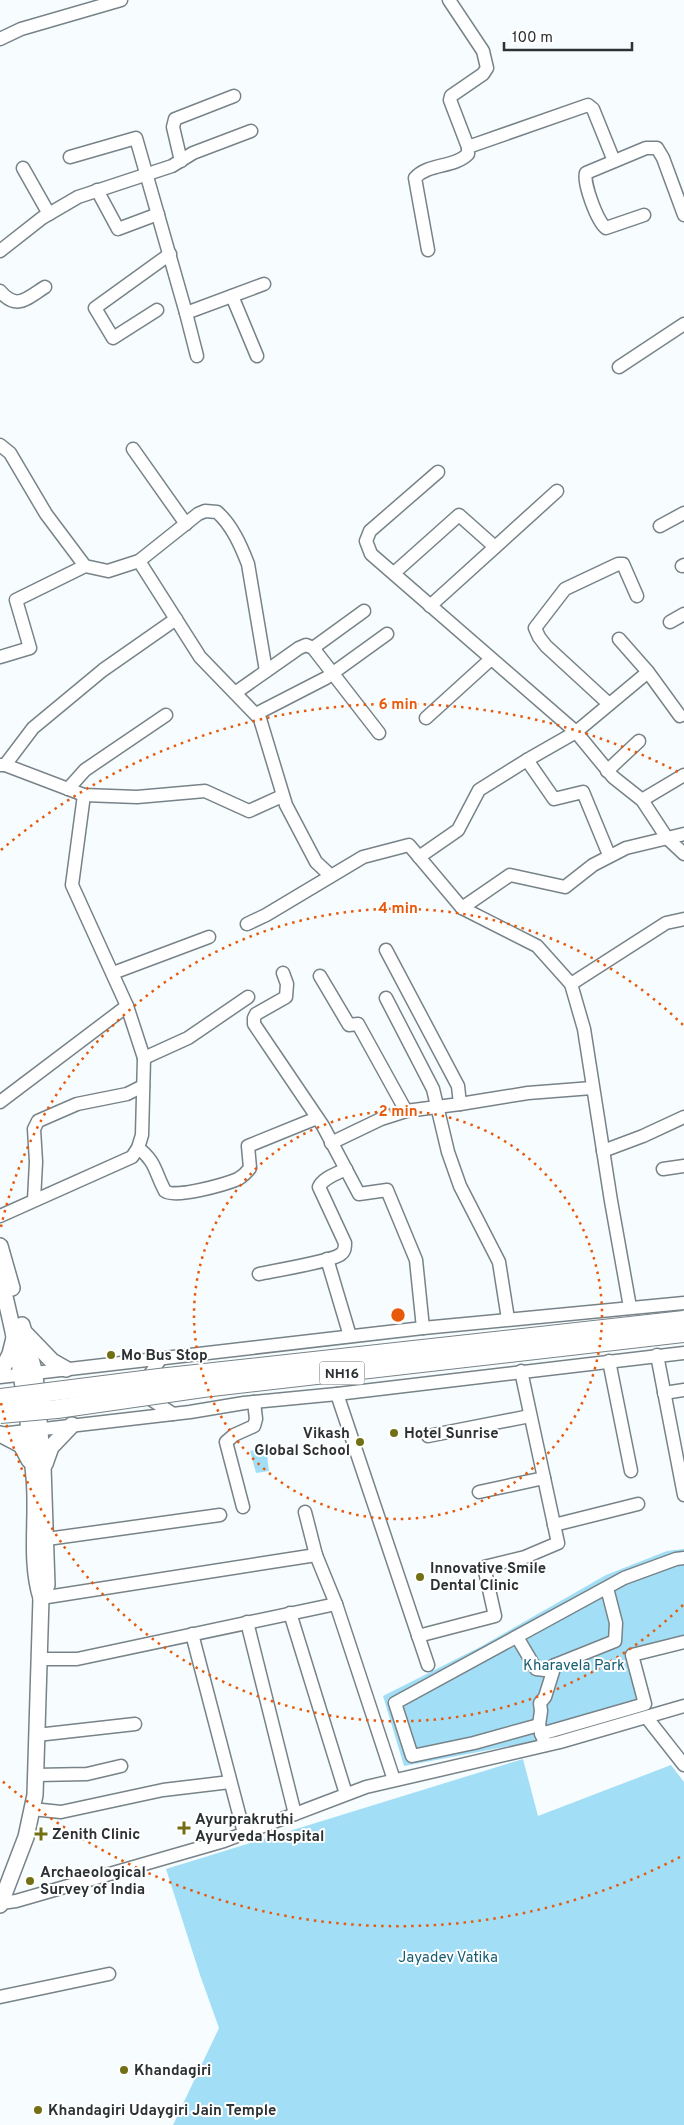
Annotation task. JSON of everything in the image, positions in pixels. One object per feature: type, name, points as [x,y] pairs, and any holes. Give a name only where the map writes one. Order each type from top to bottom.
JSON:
[{"type":"highway","name":"NH16","points":[[0,1398],[159,1378],[684,1320]]},
{"type":"highway","name":"NH16","points":[[0,1414],[57,1409],[203,1388],[684,1333]]},
{"type":"main road","points":[[0,1246],[29,1374],[47,1539],[47,1585],[41,1598]]},
{"type":"main road","points":[[0,1278],[20,1334],[52,1361],[66,1369]]},
{"type":"main road","points":[[0,1375],[20,1334]]},
{"type":"main road","points":[[1,1904],[26,1836],[36,1775],[41,1598],[36,1582],[38,1466],[51,1447],[72,1425]]},
{"type":"main road","points":[[0,1434],[21,1445],[38,1466]]},
{"type":"street","points":[[0,39],[21,29],[121,0]]},
{"type":"street","points":[[428,250],[416,178],[421,173],[465,157],[468,148],[450,100],[451,96],[483,74],[487,68],[483,51],[449,0]]},
{"type":"street","points":[[181,161],[173,126],[175,119],[234,96]]},
{"type":"street","points":[[468,148],[588,105],[593,109],[614,161]]},
{"type":"street","points":[[0,251],[49,214],[78,197],[147,176],[181,161],[193,153],[251,131]]},
{"type":"street","points":[[70,157],[135,132],[197,356]]},
{"type":"street","points":[[644,215],[606,228],[600,222],[585,176],[591,170],[646,148],[657,148],[663,158],[684,215]]},
{"type":"street","points":[[23,168],[49,214]]},
{"type":"street","points":[[97,190],[118,229],[158,214]]},
{"type":"street","points":[[157,310],[113,338],[95,308],[170,254]]},
{"type":"street","points":[[186,313],[264,284]]},
{"type":"street","points":[[0,291],[7,299],[21,302],[45,287]]},
{"type":"street","points":[[232,296],[257,356]]},
{"type":"street","points":[[619,367],[684,324]]},
{"type":"street","points":[[0,445],[10,453],[46,514],[85,566]]},
{"type":"street","points":[[133,450],[186,524]]},
{"type":"street","points":[[438,472],[370,530],[366,541],[371,554],[576,732],[607,770],[642,800],[667,838],[684,854]]},
{"type":"street","points":[[430,606],[557,491]]},
{"type":"street","points":[[0,657],[30,648],[16,600],[85,566],[108,571],[139,561],[205,511],[217,512],[227,523],[242,548],[248,564],[266,671]]},
{"type":"street","points":[[660,526],[684,513]]},
{"type":"street","points":[[394,573],[459,516],[495,547]]},
{"type":"street","points":[[139,561],[200,657],[260,719],[282,796],[316,862],[331,876]]},
{"type":"street","points":[[609,704],[546,646],[535,628],[568,587],[618,564],[623,564],[626,569],[637,596]]},
{"type":"street","points":[[313,648],[364,611]]},
{"type":"street","points":[[670,622],[684,614]]},
{"type":"street","points":[[176,619],[104,670],[33,728],[2,765],[84,795],[137,798],[205,791],[249,811],[282,796]]},
{"type":"street","points":[[256,714],[332,673],[388,634]]},
{"type":"street","points":[[619,639],[648,672],[680,716]]},
{"type":"street","points":[[235,693],[298,648],[306,646],[313,648],[379,733]]},
{"type":"street","points":[[426,718],[491,659]]},
{"type":"street","points":[[419,858],[458,830],[479,790],[576,732],[648,672]]},
{"type":"street","points":[[68,789],[85,770],[166,715]]},
{"type":"street","points":[[607,770],[639,741]]},
{"type":"street","points":[[527,760],[554,799],[583,792],[610,855]]},
{"type":"street","points":[[642,800],[684,775]]},
{"type":"street","points":[[0,1216],[132,1157],[138,1148],[142,1135],[144,1058],[127,1006],[72,885],[84,795]]},
{"type":"street","points":[[462,908],[510,875],[565,887],[610,855],[626,848],[684,834]]},
{"type":"street","points":[[247,924],[266,915],[363,857],[409,845],[462,908],[537,946],[571,984],[584,1030],[592,1088],[630,1307]]},
{"type":"street","points":[[571,984],[666,923],[684,919]]},
{"type":"street","points":[[113,973],[209,937]]},
{"type":"street","points":[[386,950],[458,1086],[460,1104]]},
{"type":"street","points":[[284,973],[287,984],[286,997],[256,1014],[254,1024],[317,1118],[359,1194],[387,1190],[416,1260],[423,1328]]},
{"type":"street","points":[[320,976],[349,1025],[358,1024],[406,1112]]},
{"type":"street","points":[[144,1058],[188,1038],[248,997]]},
{"type":"street","points":[[386,998],[433,1089],[448,1152],[460,1186],[499,1262],[508,1319]]},
{"type":"street","points":[[0,1102],[127,1006]]},
{"type":"street","points":[[34,1200],[36,1162],[34,1129],[38,1121],[77,1104],[127,1094],[143,1086]]},
{"type":"street","points":[[332,1143],[381,1119],[406,1112],[528,1093],[592,1088]]},
{"type":"street","points":[[603,1151],[643,1136],[684,1117]]},
{"type":"street","points":[[138,1148],[152,1160],[165,1191],[173,1195],[220,1185],[240,1178],[250,1168],[248,1146],[317,1118]]},
{"type":"street","points":[[663,1169],[684,1166]]},
{"type":"street","points":[[259,1274],[327,1259],[341,1254],[345,1248],[345,1243],[319,1187],[327,1178],[346,1169]]},
{"type":"street","points":[[327,1259],[350,1336]]},
{"type":"street","points":[[0,1375],[29,1374],[508,1319],[684,1303]]},
{"type":"street","points":[[0,1434],[173,1414],[254,1402],[337,1394],[684,1352]]},
{"type":"street","points":[[657,1355],[664,1393],[680,1455],[684,1495]]},
{"type":"street","points":[[161,1358],[149,1376],[146,1390],[152,1400],[173,1414]]},
{"type":"street","points":[[609,1361],[631,1471]]},
{"type":"street","points":[[418,1636],[495,1616],[484,1567],[525,1557],[558,1544],[521,1372]]},
{"type":"street","points":[[664,1393],[684,1390]]},
{"type":"street","points":[[337,1394],[428,1666]]},
{"type":"street","points":[[243,1507],[226,1442],[234,1435],[254,1426],[256,1419],[254,1402]]},
{"type":"street","points":[[428,1436],[530,1416]]},
{"type":"street","points":[[479,1492],[544,1478]]},
{"type":"street","points":[[554,1524],[638,1504]]},
{"type":"street","points":[[305,1512],[316,1555],[336,1604],[394,1780]]},
{"type":"street","points":[[47,1539],[220,1515]]},
{"type":"street","points":[[41,1598],[316,1555]]},
{"type":"street","points":[[684,1558],[676,1558],[624,1578],[395,1703],[412,1756],[474,1743],[542,1735],[647,1718],[684,1706]]},
{"type":"street","points":[[517,1637],[536,1669],[545,1670],[615,1641],[616,1623],[607,1588]]},
{"type":"street","points":[[39,1659],[77,1659],[336,1604]]},
{"type":"street","points":[[290,1613],[346,1794]]},
{"type":"street","points":[[247,1622],[295,1814]]},
{"type":"street","points":[[192,1634],[244,1834]]},
{"type":"street","points":[[1,1904],[224,1841],[346,1794],[645,1704],[632,1655],[684,1642]]},
{"type":"street","points":[[542,1735],[540,1703],[546,1697],[555,1665]]},
{"type":"street","points":[[647,1718],[684,1765]]},
{"type":"street","points":[[37,1736],[135,1724]]},
{"type":"street","points":[[36,1775],[87,1774],[121,1766]]},
{"type":"street","points":[[32,1808],[60,1812],[163,1790],[230,1782]]},
{"type":"street","points":[[0,1997],[108,1974]]},
{"type":"green space","points":[[266,1447],[269,1471],[256,1473],[250,1451]]},
{"type":"green space","name":"Kharavela Park","points":[[684,1549],[684,1648],[637,1661],[650,1707],[547,1739],[404,1766],[383,1696],[482,1646],[606,1575],[667,1551]]},
{"type":"green space","name":"Jayadev Vatika","points":[[523,1759],[538,1816],[671,1765],[684,1782],[684,2125],[173,2125],[219,2028],[166,1869]]},
{"type":"place","name":"Mo Bus Stop","points":[[111,1355]]},
{"type":"place","name":"Hotel Sunrise","points":[[394,1433]]},
{"type":"place","name":"Vikash Global School","points":[[360,1442]]},
{"type":"place","name":"Innovative Smile Dental Clinic","points":[[420,1577]]},
{"type":"place","name":"Ayurprakruthi Ayurveda Hospital","points":[[184,1828]]},
{"type":"place","name":"Zenith Clinic","points":[[41,1834]]},
{"type":"place","name":"Archaeological Survey of India","points":[[30,1881]]},
{"type":"place","name":"Khandagiri","points":[[124,2070]]},
{"type":"place","name":"Khandagiri Udaygiri Jain Temple","points":[[38,2110]]}]
